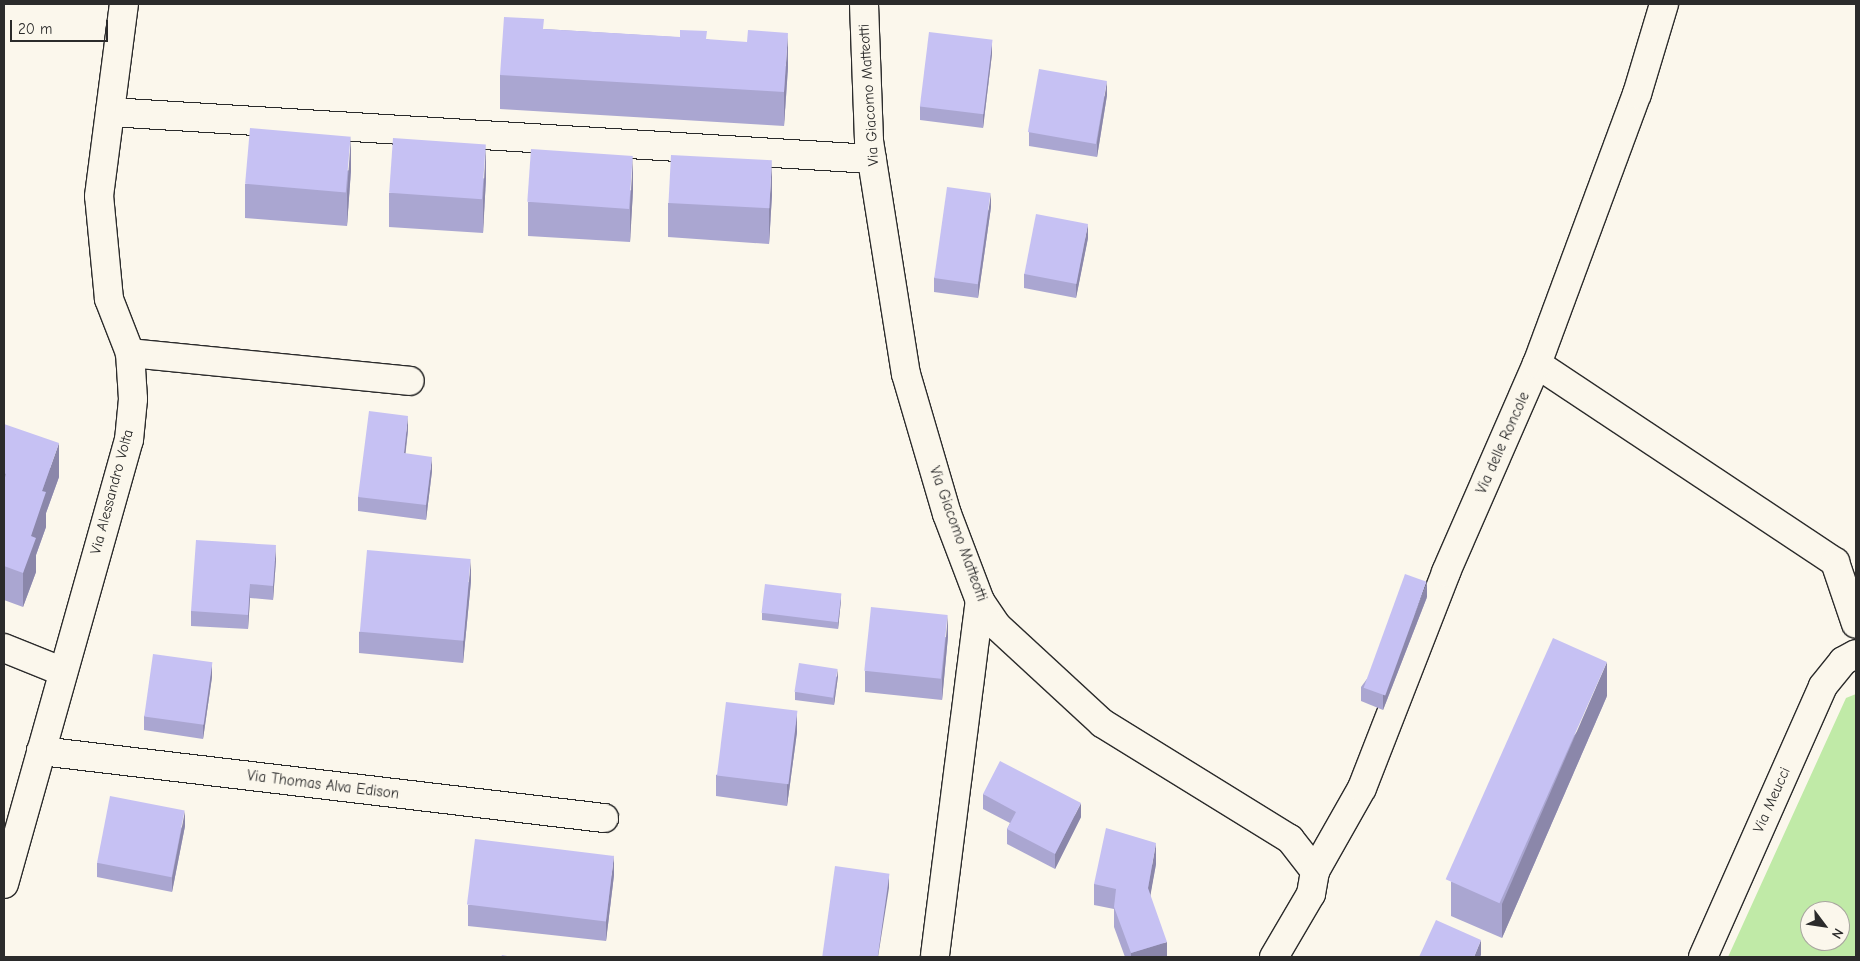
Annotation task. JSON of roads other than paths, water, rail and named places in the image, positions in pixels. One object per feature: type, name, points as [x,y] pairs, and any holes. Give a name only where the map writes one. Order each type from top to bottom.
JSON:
[{"type":"street","name":"Via Alessandro Volta","points":[[4,884],[62,671],[129,440],[133,399],[130,354],[109,298],[102,249],[99,196],[124,4]]},
{"type":"street","name":"Via Giacomo Matteotti","points":[[864,4],[872,160],[906,374],[947,514],[980,601],[997,626],[1102,723],[1290,839],[1314,871]]},
{"type":"street","name":"Via delle Roncole","points":[[1314,871],[1362,788],[1446,572],[1537,364],[1637,94],[1664,4]]},
{"type":"street","points":[[110,112],[872,160]]},
{"type":"street","points":[[130,354],[410,381]]},
{"type":"street","points":[[1537,364],[1834,562],[1856,624]]},
{"type":"street","points":[[935,955],[980,601]]},
{"type":"street","points":[[4,648],[62,671]]},
{"type":"street","name":"Via Meucci","points":[[1703,957],[1823,686],[1844,661],[1856,654]]},
{"type":"street","name":"Via Thomas Alva Edison","points":[[41,751],[604,818]]},
{"type":"street","points":[[1274,957],[1311,894],[1314,871]]}]
